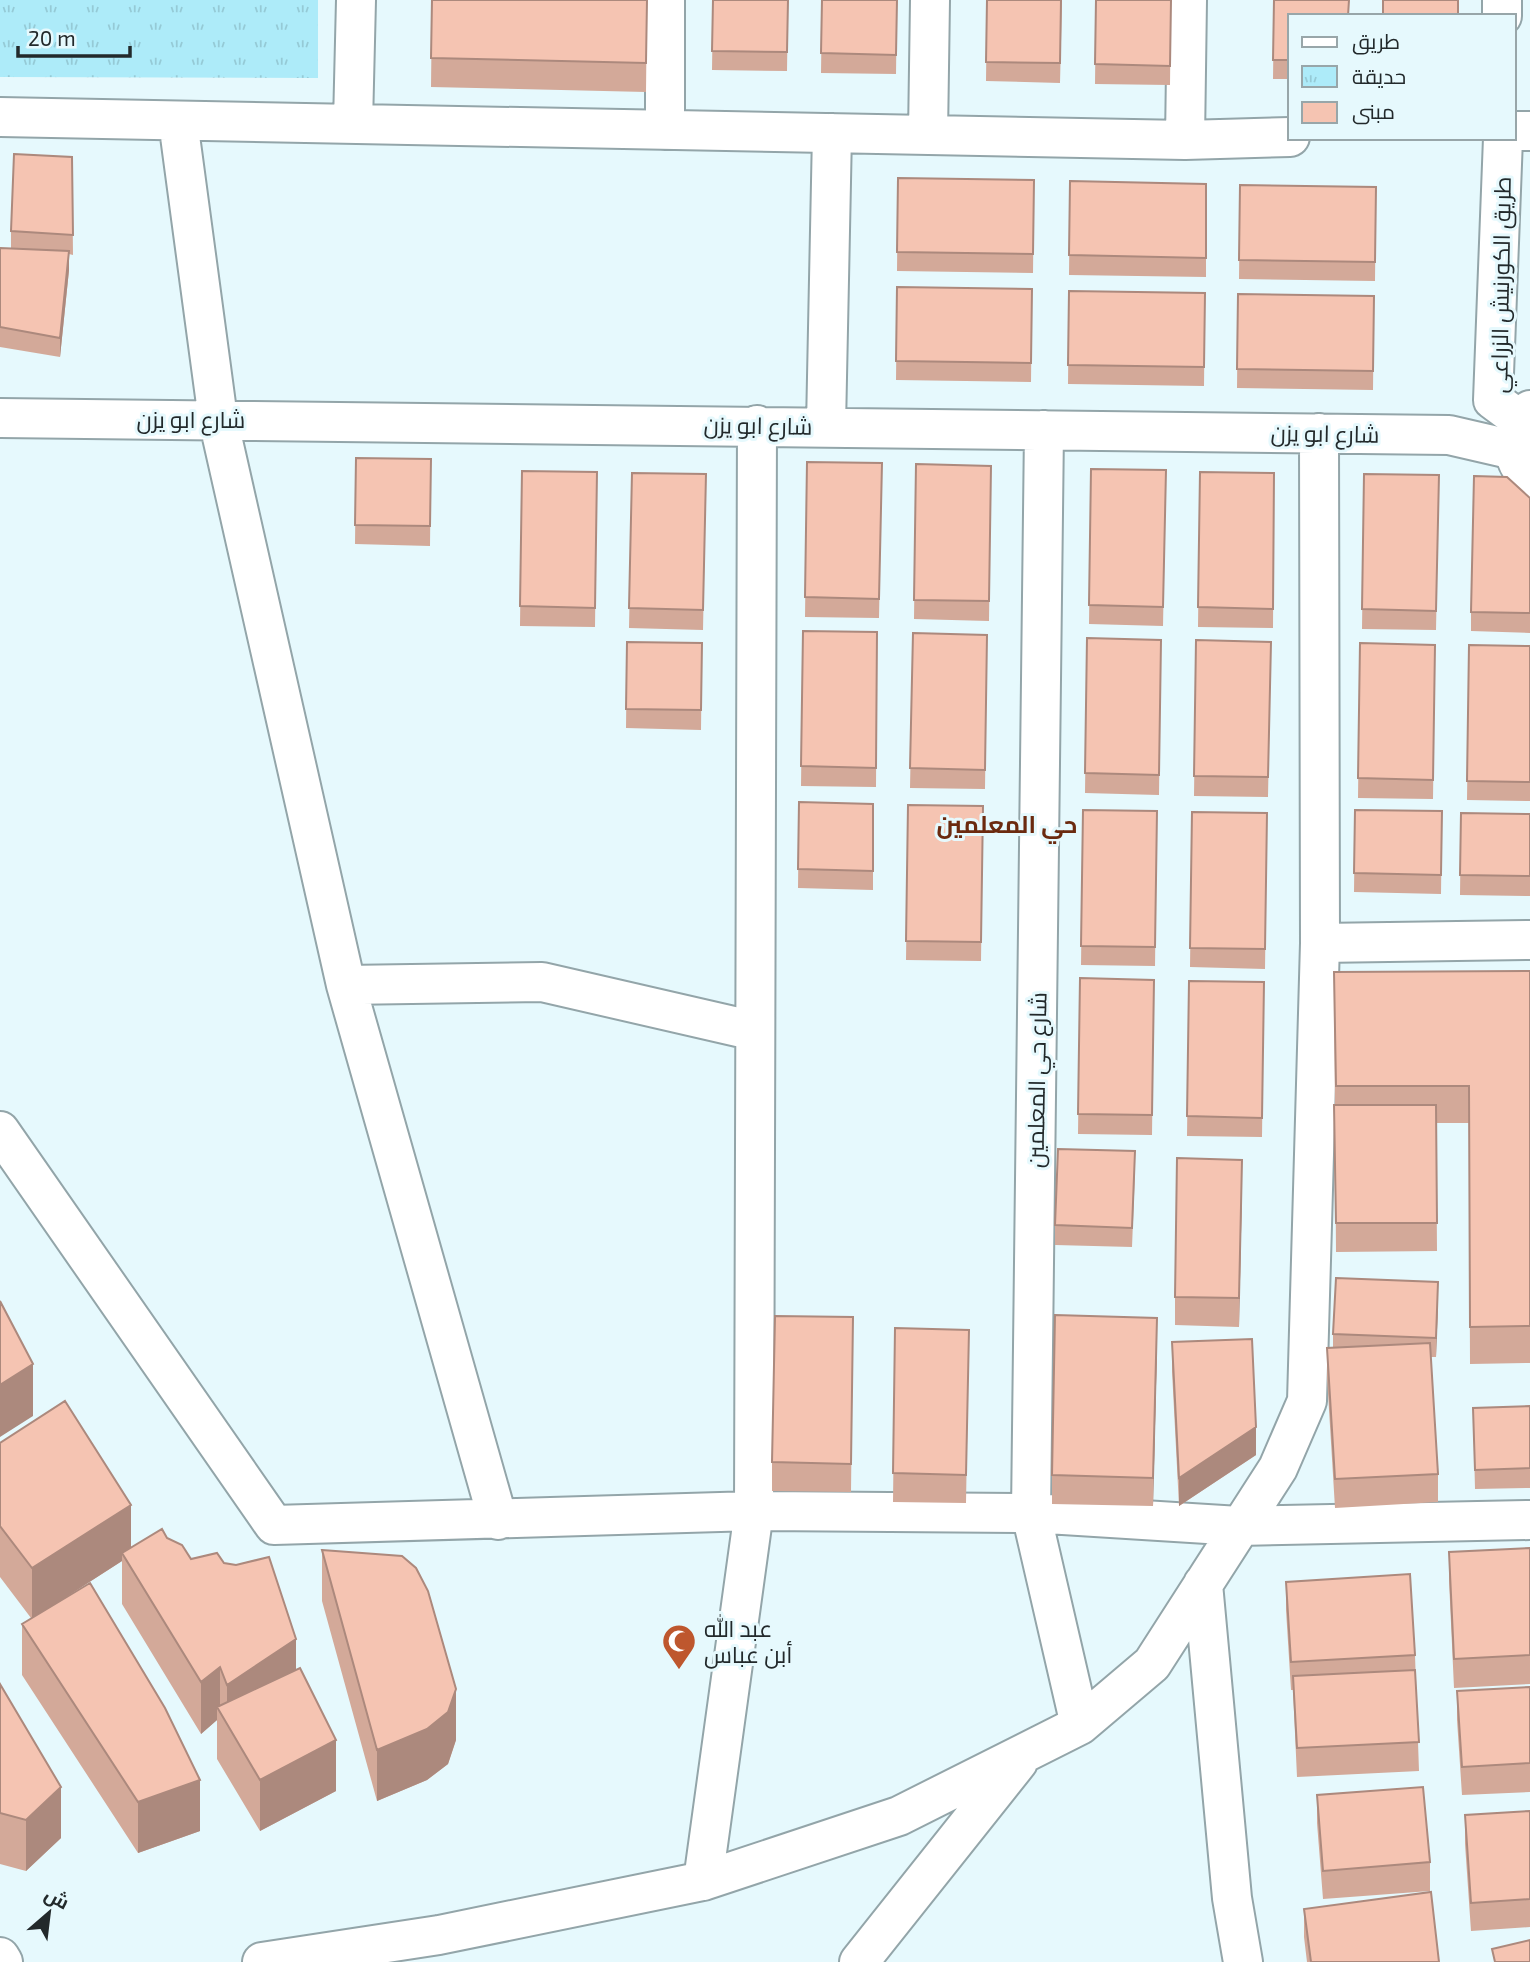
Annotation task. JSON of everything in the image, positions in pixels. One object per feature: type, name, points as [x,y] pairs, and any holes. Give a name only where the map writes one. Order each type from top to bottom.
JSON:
[{"type":"street","points":[[354,124],[356,0]]},
{"type":"street","points":[[665,0],[665,130]]},
{"type":"street","points":[[928,135],[930,0]]},
{"type":"street","points":[[1185,140],[1187,0]]},
{"type":"street","points":[[0,117],[1185,140],[1288,137]]},
{"type":"street","points":[[178,121],[218,419],[346,985],[498,1520]]},
{"type":"street","points":[[826,426],[832,133]]},
{"type":"street","name":"طريق الكورنيش الزراعي","points":[[1503,140],[1493,400],[1524,440]]},
{"type":"street","name":"شارع ابو يزن","points":[[0,418],[1320,433],[1449,435],[1524,440]]},
{"type":"street","points":[[703,1881],[754,1511],[757,425]]},
{"type":"street","name":"شارع حي المعلمين","points":[[1044,430],[1031,1513],[1080,1725]]},
{"type":"street","points":[[262,1962],[439,1935],[703,1881],[899,1816],[1080,1725],[1152,1664],[1278,1468],[1307,1401],[1320,943],[1320,433]]},
{"type":"street","points":[[1320,943],[1530,940]]},
{"type":"street","points":[[346,985],[542,982],[755,1031]]},
{"type":"street","points":[[0,1131],[274,1525],[754,1511],[1031,1513],[1239,1525],[1530,1520]]},
{"type":"street","points":[[1203,1584],[1232,1898],[1243,1962]]},
{"type":"street","points":[[859,1962],[1026,1752]]},
{"type":"street","points":[[0,1957],[3,1962]]},
{"type":"green space","points":[[0,0],[318,0],[318,78],[0,77]]},
{"type":"building","points":[[432,0],[647,0],[646,63],[431,58]]},
{"type":"building","points":[[713,0],[788,0],[787,52],[712,51]]},
{"type":"building","points":[[822,0],[897,0],[896,55],[821,53]]},
{"type":"building","points":[[987,0],[1061,0],[1060,63],[986,62]]},
{"type":"building","points":[[1096,0],[1171,0],[1170,66],[1095,64]]},
{"type":"building","points":[[1274,0],[1349,0],[1348,14],[1288,14],[1288,60],[1273,60]]},
{"type":"building","points":[[1383,0],[1458,0],[1458,14],[1383,14]]},
{"type":"building","points":[[14,154],[72,157],[73,235],[11,231]]},
{"type":"building","points":[[898,178],[1034,180],[1033,254],[897,252]]},
{"type":"building","points":[[1070,181],[1206,184],[1206,258],[1069,255]]},
{"type":"building","points":[[1240,185],[1376,187],[1375,262],[1239,260]]},
{"type":"building","points":[[0,248],[69,251],[60,338],[0,327]]},
{"type":"building","points":[[897,287],[1032,289],[1031,363],[896,361]]},
{"type":"building","points":[[1069,291],[1205,293],[1204,367],[1068,365]]},
{"type":"building","points":[[1238,294],[1374,296],[1373,371],[1237,369]]},
{"type":"building","points":[[356,458],[431,459],[430,526],[355,525]]},
{"type":"building","points":[[807,462],[882,463],[879,599],[805,597]]},
{"type":"building","points":[[916,464],[991,466],[989,601],[914,600]]},
{"type":"building","points":[[1091,469],[1166,470],[1163,607],[1089,605]]},
{"type":"building","points":[[522,471],[597,472],[595,608],[520,606]]},
{"type":"building","points":[[1200,472],[1274,473],[1273,609],[1198,607]]},
{"type":"building","points":[[632,473],[706,474],[703,610],[629,608]]},
{"type":"building","points":[[1364,474],[1439,475],[1436,611],[1362,609]]},
{"type":"building","points":[[1474,476],[1507,477],[1530,498],[1530,613],[1471,612]]},
{"type":"building","points":[[803,631],[877,632],[876,768],[801,766]]},
{"type":"building","points":[[913,633],[987,635],[985,770],[910,768]]},
{"type":"building","points":[[1087,638],[1161,640],[1159,775],[1085,773]]},
{"type":"building","points":[[1196,640],[1271,642],[1268,777],[1194,776]]},
{"type":"building","points":[[627,642],[702,643],[701,710],[626,709]]},
{"type":"building","points":[[1360,643],[1435,645],[1433,780],[1358,778]]},
{"type":"building","points":[[1469,645],[1530,646],[1530,782],[1467,781]]},
{"type":"building","points":[[799,802],[873,804],[873,871],[798,869]]},
{"type":"building","points":[[908,805],[983,806],[981,942],[906,941]]},
{"type":"building","points":[[1083,810],[1157,811],[1155,947],[1081,946]]},
{"type":"building","points":[[1355,810],[1442,811],[1441,875],[1354,873]]},
{"type":"building","points":[[1192,812],[1267,813],[1265,949],[1190,948]]},
{"type":"building","points":[[1461,813],[1530,814],[1530,876],[1460,875]]},
{"type":"building","points":[[1530,971],[1530,1326],[1470,1327],[1469,1086],[1336,1086],[1334,972]]},
{"type":"building","points":[[1080,978],[1154,980],[1152,1115],[1078,1114]]},
{"type":"building","points":[[1189,981],[1264,982],[1262,1118],[1187,1116]]},
{"type":"building","points":[[1334,1105],[1436,1105],[1437,1223],[1336,1223]]},
{"type":"building","points":[[1058,1149],[1135,1151],[1132,1228],[1055,1225]]},
{"type":"building","points":[[1177,1158],[1242,1160],[1239,1298],[1175,1297]]},
{"type":"building","points":[[1336,1278],[1438,1282],[1436,1338],[1333,1334]]},
{"type":"building","points":[[0,1301],[33,1364],[0,1385]]},
{"type":"building","points":[[1055,1315],[1157,1318],[1153,1478],[1052,1475]]},
{"type":"building","points":[[775,1316],[853,1317],[851,1464],[772,1462]]},
{"type":"building","points":[[895,1328],[969,1330],[966,1475],[893,1473]]},
{"type":"building","points":[[1252,1339],[1256,1427],[1179,1478],[1172,1342]]},
{"type":"building","points":[[1430,1343],[1438,1474],[1335,1479],[1327,1348]]},
{"type":"building","points":[[65,1401],[131,1505],[32,1568],[0,1526],[0,1443]]},
{"type":"building","points":[[1530,1406],[1530,1468],[1475,1470],[1473,1408]]},
{"type":"building","points":[[162,1529],[167,1538],[182,1545],[191,1559],[217,1553],[224,1563],[236,1565],[269,1557],[296,1639],[227,1685],[220,1667],[201,1682],[122,1553]]},
{"type":"building","points":[[1530,1548],[1530,1655],[1454,1659],[1449,1552]]},
{"type":"building","points":[[322,1550],[402,1556],[416,1568],[428,1591],[456,1689],[448,1712],[427,1729],[377,1750]]},
{"type":"building","points":[[1410,1574],[1415,1655],[1291,1662],[1286,1582]]},
{"type":"building","points":[[90,1583],[165,1708],[200,1780],[138,1802],[22,1624]]},
{"type":"building","points":[[300,1668],[336,1740],[260,1780],[217,1707]]},
{"type":"building","points":[[1415,1670],[1419,1742],[1297,1748],[1293,1676]]},
{"type":"building","points":[[0,1684],[61,1787],[26,1820],[0,1813]]},
{"type":"building","points":[[1530,1687],[1530,1763],[1462,1767],[1457,1691]]},
{"type":"building","points":[[1423,1787],[1430,1862],[1323,1871],[1317,1795]]},
{"type":"building","points":[[1530,1811],[1530,1899],[1471,1903],[1465,1815]]},
{"type":"building","points":[[1431,1892],[1439,1962],[1311,1962],[1304,1909]]},
{"type":"building","points":[[1530,1940],[1530,1962],[1495,1962],[1492,1949]]},
{"type":"place","name":"عبد الله أبن عباس","points":[[679,1671]]},
{"type":"district","name":"حي المعلمين","points":[[1007,823]]}]
